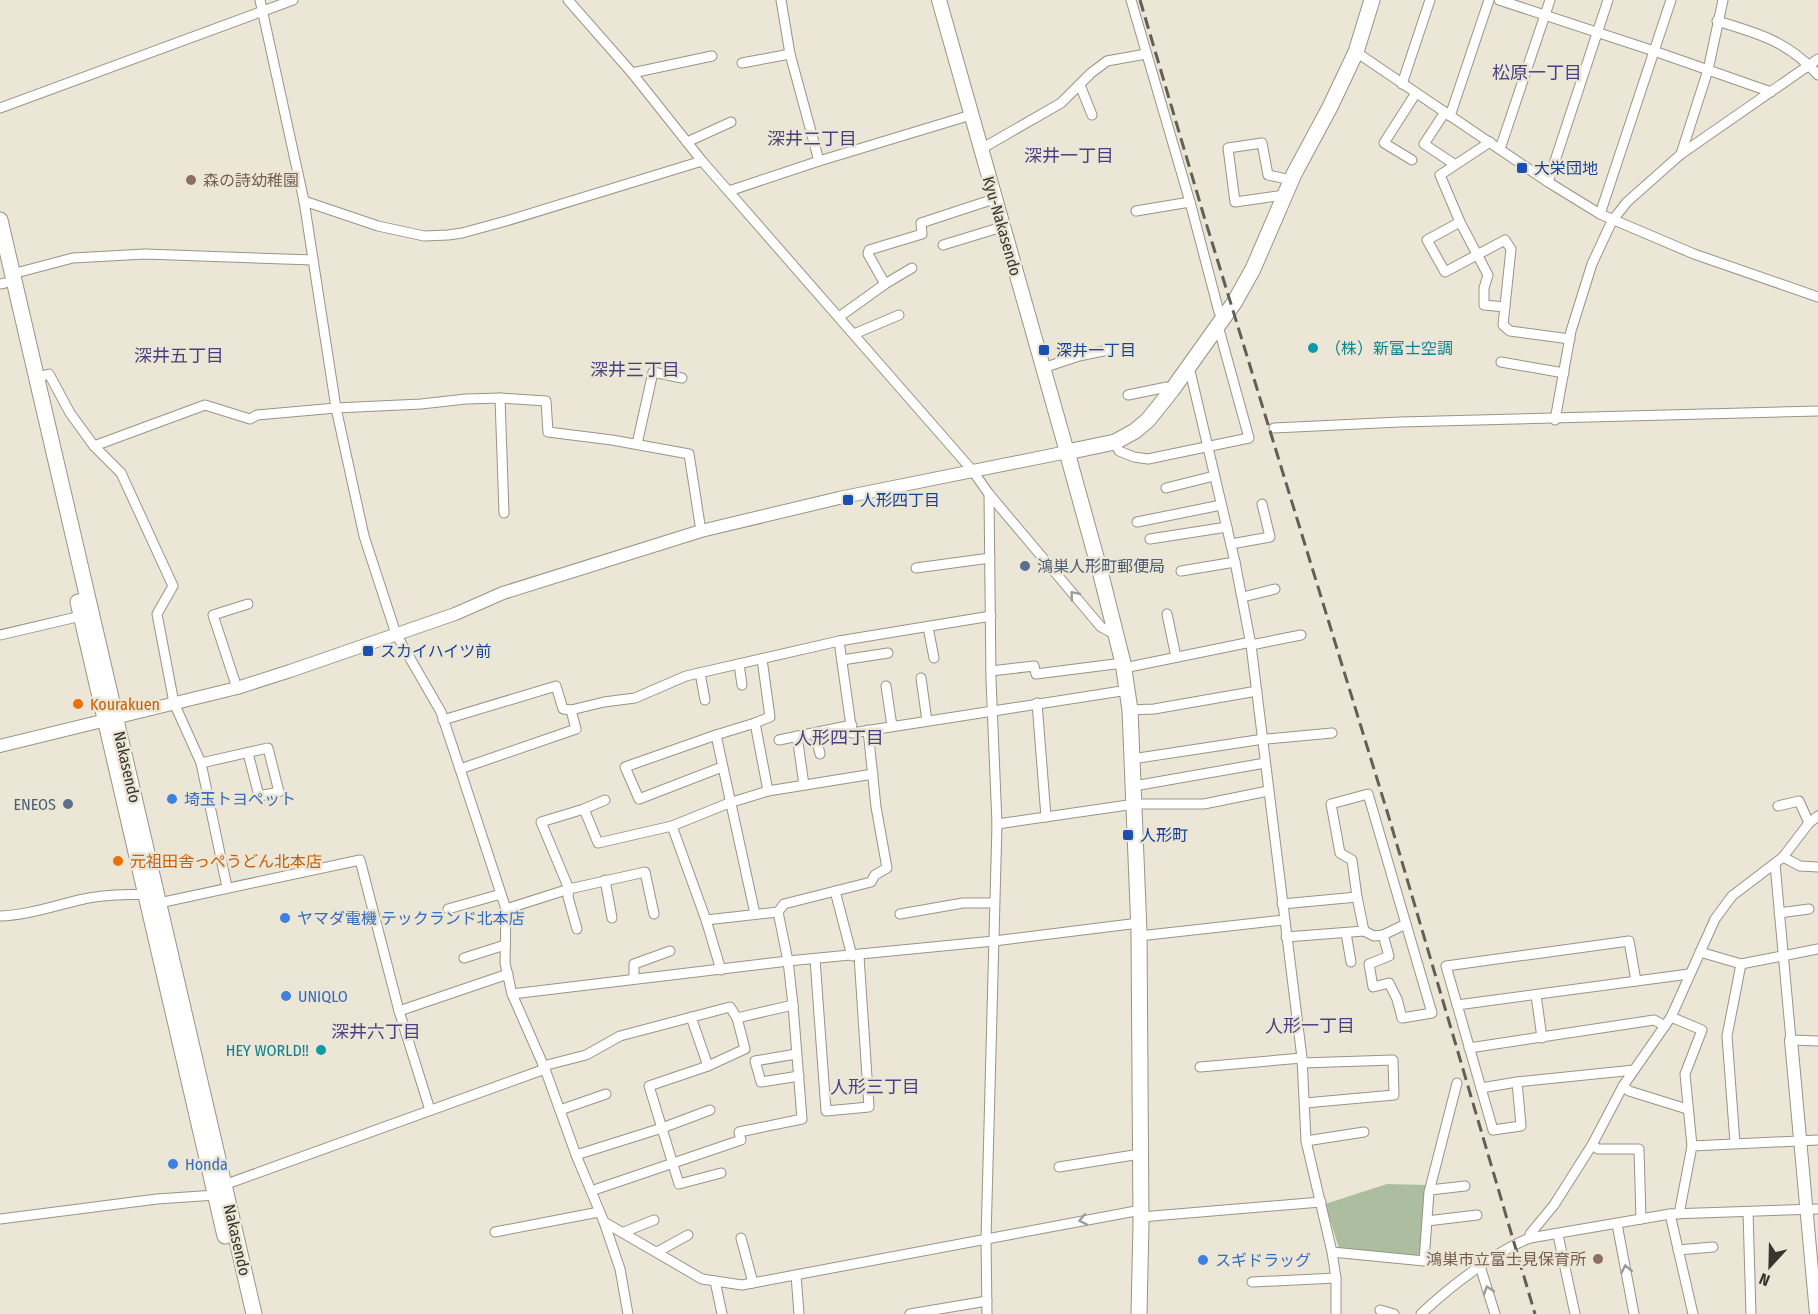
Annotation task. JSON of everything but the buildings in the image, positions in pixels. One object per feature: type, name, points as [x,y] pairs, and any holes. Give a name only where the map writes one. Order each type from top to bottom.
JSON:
[{"type":"main road","name":"Kyu-Nakasendo","points":[[939,0],[1066,452]]},
{"type":"main road","points":[[1139,1314],[1141,1213],[1139,929],[1130,710],[1124,665],[1066,452],[1116,442],[1135,432],[1148,420],[1172,390],[1234,303],[1253,269],[1291,180],[1356,52],[1372,0]]},
{"type":"main road","name":"Nakasendo","points":[[0,220],[6,280],[81,615],[159,903],[244,1314]]},
{"type":"main road","name":"Nakasendo","points":[[0,263],[36,378],[146,894],[220,1190],[254,1314]]},
{"type":"street","points":[[260,0],[304,201],[336,408],[364,536],[396,634],[443,720],[460,769],[506,909],[505,963],[512,994],[544,1068],[604,1222],[620,1269],[628,1314]]},
{"type":"street","points":[[0,108],[293,0]]},
{"type":"street","points":[[568,0],[632,73],[702,161],[972,470],[989,494],[1101,627],[1116,635]]},
{"type":"street","points":[[781,0],[790,54],[819,161]]},
{"type":"street","points":[[1116,442],[1119,451],[1134,458],[1148,459],[1249,438],[1220,333],[1219,312],[1190,202],[1131,0]]},
{"type":"street","points":[[1402,84],[1431,0]]},
{"type":"street","points":[[1454,164],[1424,144],[1448,114],[1489,0]]},
{"type":"street","points":[[1498,0],[1771,92]]},
{"type":"street","points":[[1500,149],[1550,0]]},
{"type":"street","points":[[1548,182],[1608,0]]},
{"type":"street","points":[[1600,214],[1671,0]]},
{"type":"street","points":[[1681,154],[1708,70],[1723,0]]},
{"type":"street","points":[[1717,21],[1760,33],[1781,44],[1808,64],[1818,75]]},
{"type":"street","points":[[1356,52],[1548,182],[1600,214],[1694,254],[1818,297]]},
{"type":"street","points":[[742,63],[790,54]]},
{"type":"street","points":[[981,149],[1061,103],[1090,73],[1107,62],[1146,54]]},
{"type":"street","points":[[632,73],[712,56]]},
{"type":"street","points":[[1555,420],[1570,339],[1592,264],[1612,220],[1627,202],[1681,154],[1818,59]]},
{"type":"street","points":[[1080,85],[1092,116]]},
{"type":"street","points":[[1412,160],[1384,143],[1416,93]]},
{"type":"street","points":[[729,191],[971,114]]},
{"type":"street","points":[[687,142],[731,122]]},
{"type":"street","points":[[1490,142],[1454,164],[1440,176],[1460,222],[1488,274],[1484,288],[1484,305],[1505,306]]},
{"type":"street","points":[[1284,195],[1235,202],[1228,148],[1262,143],[1268,175],[1291,180]]},
{"type":"street","points":[[304,201],[378,226],[424,236],[448,235],[495,224],[702,161]]},
{"type":"street","points":[[885,284],[875,270],[868,254],[869,250],[922,234],[921,223],[994,199]]},
{"type":"street","points":[[1136,211],[1190,202]]},
{"type":"street","points":[[1460,222],[1427,240],[1445,272],[1505,240],[1511,249],[1503,325],[1510,331],[1570,339]]},
{"type":"street","points":[[943,245],[1002,227]]},
{"type":"street","points":[[6,280],[73,258],[145,254],[313,260]]},
{"type":"street","points":[[839,317],[912,268]]},
{"type":"street","points":[[854,334],[899,315]]},
{"type":"street","points":[[1043,368],[1079,356],[1108,350]]},
{"type":"street","points":[[1501,362],[1564,373]]},
{"type":"street","points":[[1187,369],[1190,371],[1235,561],[1251,643],[1302,1061],[1306,1141],[1332,1252],[1336,1278],[1336,1314]]},
{"type":"street","points":[[637,444],[653,372],[682,378]]},
{"type":"street","points":[[36,378],[49,374],[70,413],[94,446],[121,473],[173,586],[157,614],[174,703],[201,763],[227,887]]},
{"type":"street","points":[[1128,395],[1167,387],[1172,390]]},
{"type":"street","points":[[500,398],[504,513]]},
{"type":"street","points":[[94,446],[205,405],[250,419],[257,415],[466,399],[500,398],[546,401],[548,432],[637,444],[689,454],[702,531]]},
{"type":"street","points":[[1274,428],[1400,422],[1555,420],[1818,411]]},
{"type":"street","points":[[0,746],[237,688],[290,672],[455,614],[503,593],[702,531],[781,510],[1066,452]]},
{"type":"street","points":[[1166,488],[1214,476]]},
{"type":"street","points":[[987,1314],[986,1239],[997,824],[991,671],[989,494]]},
{"type":"street","points":[[1231,544],[1270,537],[1262,504]]},
{"type":"street","points":[[1137,522],[1221,505]]},
{"type":"street","points":[[1150,539],[1227,527]]},
{"type":"street","points":[[916,567],[990,558]]},
{"type":"street","points":[[1181,572],[1235,561]]},
{"type":"street","points":[[1243,597],[1275,589]]},
{"type":"street","points":[[237,688],[213,615],[248,604]]},
{"type":"street","points":[[1167,614],[1176,657]]},
{"type":"street","points":[[0,635],[81,615]]},
{"type":"street","points":[[443,720],[556,686],[563,709],[571,710],[635,698],[686,676],[839,641],[991,616]]},
{"type":"street","points":[[928,627],[934,658]]},
{"type":"street","points":[[991,671],[1034,666],[1036,674],[1124,665],[1301,635]]},
{"type":"street","points":[[839,641],[852,733],[1128,690]]},
{"type":"street","points":[[842,660],[888,653]]},
{"type":"street","points":[[722,767],[639,799],[625,766],[770,717],[762,659]]},
{"type":"street","points":[[739,664],[742,685]]},
{"type":"street","points":[[700,673],[705,700]]},
{"type":"street","points":[[921,678],[927,721]]},
{"type":"street","points":[[886,686],[892,726]]},
{"type":"street","points":[[1130,710],[1155,709],[1257,691]]},
{"type":"street","points":[[1037,703],[1046,817]]},
{"type":"street","points":[[460,769],[576,729],[571,710]]},
{"type":"street","points":[[754,723],[768,791]]},
{"type":"street","points":[[779,740],[852,725]]},
{"type":"street","points":[[706,920],[778,912],[784,904],[871,882],[875,875],[887,868],[876,807],[868,729]]},
{"type":"street","points":[[814,732],[820,754]]},
{"type":"street","points":[[1132,759],[1332,733]]},
{"type":"street","points":[[716,735],[755,914]]},
{"type":"street","points":[[797,736],[804,785]]},
{"type":"street","points":[[201,763],[268,748],[279,792],[259,795],[248,753]]},
{"type":"street","points":[[1134,786],[1265,763]]},
{"type":"street","points":[[584,809],[598,843],[672,826],[729,803],[768,791],[873,774]]},
{"type":"street","points":[[997,824],[1135,804],[1204,804],[1268,791]]},
{"type":"street","points":[[1364,931],[1352,860],[1340,853],[1331,804],[1368,794],[1432,1013],[1402,1018],[1397,999],[1389,983],[1373,987],[1369,964],[1389,956],[1383,935]]},
{"type":"street","points":[[577,929],[568,897],[570,889],[542,822],[605,800]]},
{"type":"street","points":[[1778,806],[1799,801],[1809,823]]},
{"type":"street","points":[[1530,1238],[1530,1234],[1554,1205],[1592,1145],[1623,1086],[1671,1017],[1715,919],[1732,896],[1783,857],[1809,823],[1818,816]]},
{"type":"street","points":[[672,826],[706,920],[721,970]]},
{"type":"street","points":[[1783,857],[1800,866],[1818,867]]},
{"type":"street","points":[[159,903],[360,860],[399,1011],[430,1110]]},
{"type":"street","points":[[1775,864],[1800,1140],[1812,1209],[1816,1314]]},
{"type":"street","points":[[506,909],[570,889],[645,872],[654,914]]},
{"type":"street","points":[[605,880],[612,918]]},
{"type":"street","points":[[814,959],[826,1111],[869,1107],[855,956],[835,891]]},
{"type":"street","points":[[0,916],[44,909],[86,898],[146,894]]},
{"type":"street","points":[[448,909],[501,894]]},
{"type":"street","points":[[1282,904],[1357,897]]},
{"type":"street","points":[[900,914],[963,903],[994,903]]},
{"type":"street","points":[[1779,913],[1809,909]]},
{"type":"street","points":[[591,1191],[741,1140],[738,1132],[802,1119],[788,961],[778,912]]},
{"type":"street","points":[[512,994],[788,961],[994,941],[1284,920]]},
{"type":"street","points":[[1286,937],[1364,931],[1374,936],[1383,935],[1406,924]]},
{"type":"street","points":[[1346,933],[1351,962]]},
{"type":"street","points":[[1517,1082],[1521,1126],[1493,1130],[1446,966],[1629,941],[1636,981]]},
{"type":"street","points":[[464,958],[506,945]]},
{"type":"street","points":[[1700,952],[1741,964],[1818,949]]},
{"type":"street","points":[[634,980],[634,964],[670,951]]},
{"type":"street","points":[[1735,1143],[1727,1036],[1741,964]]},
{"type":"street","points":[[399,1011],[508,974]]},
{"type":"street","points":[[1457,1005],[1689,974]]},
{"type":"street","points":[[1536,995],[1542,1038]]},
{"type":"street","points":[[737,1018],[793,1005]]},
{"type":"street","points":[[0,1219],[220,1190],[430,1110],[586,1055],[620,1036],[730,1007],[737,1018],[745,1049],[708,1066],[649,1086],[679,1184],[721,1173]]},
{"type":"street","points":[[691,1017],[708,1066]]},
{"type":"street","points":[[1671,1017],[1702,1030],[1685,1074],[1692,1146],[1675,1214],[1678,1250],[1693,1314]]},
{"type":"street","points":[[1469,1048],[1654,1020],[1665,1026]]},
{"type":"street","points":[[1791,1040],[1818,1041]]},
{"type":"street","points":[[796,1054],[755,1061],[761,1083],[799,1076]]},
{"type":"street","points":[[1200,1067],[1302,1061],[1393,1060],[1394,1095],[1305,1103]]},
{"type":"street","points":[[1481,1088],[1634,1070]]},
{"type":"street","points":[[1332,1252],[1424,1261],[1430,1190],[1457,1083]]},
{"type":"street","points":[[1623,1086],[1629,1091],[1688,1109]]},
{"type":"street","points":[[560,1110],[606,1094]]},
{"type":"street","points":[[576,1155],[710,1110]]},
{"type":"street","points":[[1306,1141],[1364,1132]]},
{"type":"street","points":[[1692,1146],[1818,1140]]},
{"type":"street","points":[[1592,1145],[1598,1149],[1639,1149],[1641,1219]]},
{"type":"street","points":[[1059,1167],[1140,1154]]},
{"type":"street","points":[[1430,1190],[1465,1186]]},
{"type":"street","points":[[604,1222],[702,1279],[741,1286],[986,1239],[1141,1213],[1172,1216],[1321,1202]]},
{"type":"street","points":[[1423,1313],[1480,1266],[1515,1244],[1530,1238],[1675,1214],[1812,1209]]},
{"type":"street","points":[[495,1232],[599,1212]]},
{"type":"street","points":[[1748,1212],[1751,1314]]},
{"type":"street","points":[[1427,1221],[1477,1215]]},
{"type":"street","points":[[624,1232],[654,1220]]},
{"type":"street","points":[[1617,1224],[1634,1314]]},
{"type":"street","points":[[657,1251],[688,1235]]},
{"type":"street","points":[[1558,1235],[1575,1314]]},
{"type":"street","points":[[741,1238],[753,1283]]},
{"type":"street","points":[[1678,1250],[1713,1247]]},
{"type":"street","points":[[1480,1266],[1495,1314]]},
{"type":"street","points":[[796,1275],[799,1314]]},
{"type":"street","points":[[1252,1282],[1336,1278]]},
{"type":"street","points":[[715,1281],[722,1314]]},
{"type":"street","points":[[910,1314],[987,1301]]},
{"type":"street","points":[[1380,1310],[1394,1314]]},
{"type":"green space","points":[[1387,1184],[1427,1185],[1420,1253],[1417,1255],[1339,1248],[1325,1204]]},
{"type":"railway","points":[[1140,0],[1390,821],[1535,1314]]},
{"type":"place","name":"大栄団地","points":[[1522,168]]},
{"type":"place","name":"森の詩幼稚園","points":[[191,180]]},
{"type":"place","name":"（株）新富士空調","points":[[1313,348]]},
{"type":"place","name":"深井一丁目","points":[[1044,350]]},
{"type":"place","name":"人形四丁目","points":[[848,500]]},
{"type":"place","name":"鴻巣人形町郵便局","points":[[1025,566]]},
{"type":"place","name":"スカイハイツ前","points":[[368,651]]},
{"type":"place","name":"Kourakuen","points":[[78,704]]},
{"type":"place","name":"埼玉トヨペット","points":[[172,799]]},
{"type":"place","name":"ENEOS","points":[[68,804]]},
{"type":"place","name":"人形町","points":[[1128,835]]},
{"type":"place","name":"元祖田舎っぺうどん北本店","points":[[118,861]]},
{"type":"place","name":"ヤマダ電機 テックランド北本店","points":[[285,918]]},
{"type":"place","name":"UNIQLO","points":[[286,996]]},
{"type":"place","name":"HEY WORLD!!","points":[[321,1050]]},
{"type":"place","name":"Honda","points":[[173,1164]]},
{"type":"place","name":"鴻巣市立富士見保育所","points":[[1598,1259]]},
{"type":"place","name":"スギドラッグ","points":[[1203,1260]]},
{"type":"district","name":"松原一丁目","points":[[1537,73]]},
{"type":"district","name":"深井二丁目","points":[[812,139]]},
{"type":"district","name":"深井一丁目","points":[[1069,156]]},
{"type":"district","name":"深井五丁目","points":[[179,356]]},
{"type":"district","name":"深井三丁目","points":[[635,370]]},
{"type":"district","name":"人形四丁目","points":[[839,738]]},
{"type":"district","name":"人形一丁目","points":[[1310,1026]]},
{"type":"district","name":"深井六丁目","points":[[376,1032]]},
{"type":"district","name":"人形三丁目","points":[[875,1087]]}]
